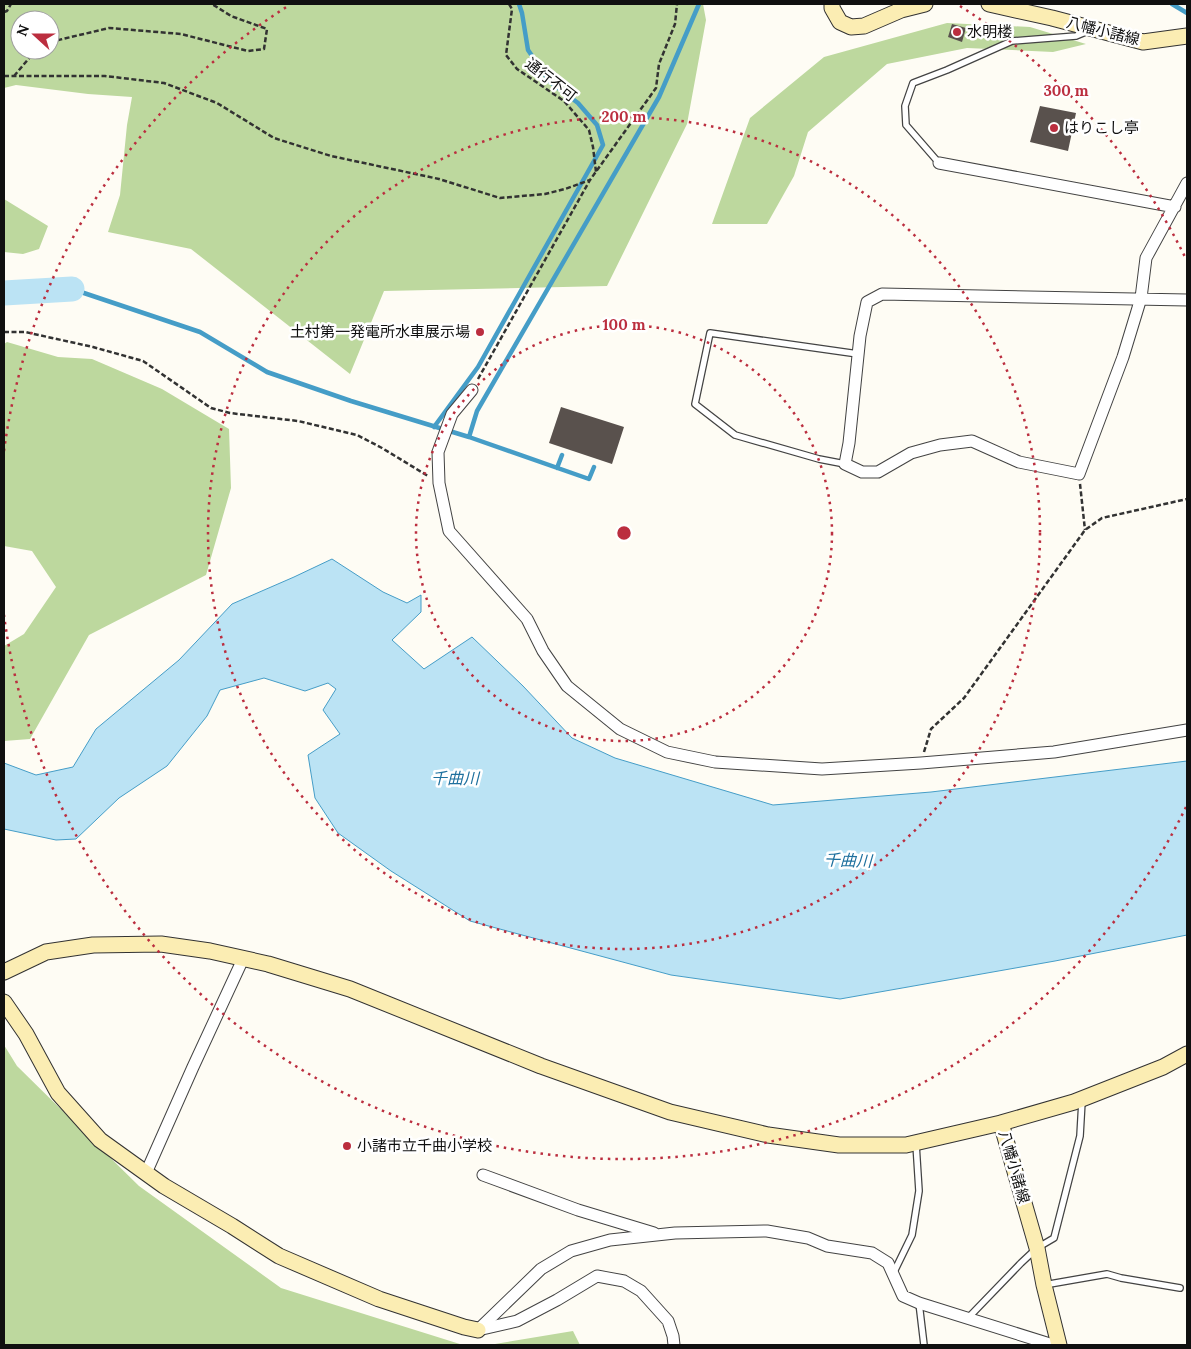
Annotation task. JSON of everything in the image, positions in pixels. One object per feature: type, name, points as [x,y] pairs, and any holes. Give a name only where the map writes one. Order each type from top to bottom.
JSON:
[{"type":"street","points":[[832,4],[832,8],[840,22],[851,27],[864,26],[901,10],[925,4]]},
{"type":"street","name":"八幡小諸線","points":[[989,4],[1024,11],[1143,42],[1187,36]]},
{"type":"street","points":[[939,163],[1175,208]]},
{"type":"street","points":[[1187,184],[1146,258],[1141,298],[1123,357],[1079,474],[1019,462],[972,441],[911,453],[878,472],[862,472],[845,464],[860,336],[867,302],[882,294],[1141,298],[1187,300]]},
{"type":"street","points":[[472,390],[452,414],[438,452],[439,483],[450,531],[527,620],[543,651],[567,686],[620,729],[667,752],[715,762],[822,769],[1054,752],[1187,730]]},
{"type":"street","points":[[4,972],[46,952],[93,945],[161,944],[210,951],[268,964],[350,989],[541,1066],[670,1112],[768,1135],[838,1145],[906,1144],[1002,1122]]},
{"type":"street","points":[[146,1173],[192,1067],[243,959]]},
{"type":"street","points":[[4,1002],[26,1034],[58,1093],[100,1140],[164,1186],[279,1256],[379,1299],[478,1330],[517,1321],[598,1276],[624,1281],[640,1290],[668,1321],[674,1345]]},
{"type":"street","name":"八幡小諸線","points":[[1059,1345],[1037,1248],[1002,1122],[1083,1099],[1163,1068],[1187,1054]]},
{"type":"street","points":[[483,1175],[578,1210],[660,1235]]},
{"type":"street","points":[[478,1330],[542,1269],[571,1251],[610,1240],[675,1233],[767,1231],[808,1238],[827,1246],[872,1253],[888,1263],[903,1296],[919,1303],[1053,1345]]},
{"type":"lane","points":[[939,163],[906,125],[905,106],[913,83],[1012,41],[1076,36],[1093,29]]},
{"type":"lane","points":[[845,464],[819,459],[735,435],[695,404],[710,333],[858,354]]},
{"type":"lane","points":[[968,1318],[1037,1248],[1054,1238],[1080,1136],[1083,1099]]},
{"type":"lane","points":[[893,1274],[912,1234],[919,1191],[916,1142]]},
{"type":"lane","points":[[1044,1285],[1107,1274],[1180,1288]]},
{"type":"lane","points":[[919,1303],[924,1345]]},
{"type":"path","points":[[4,12],[7,11],[11,4]]},
{"type":"path","points":[[60,40],[109,28],[181,34],[248,51],[264,50],[267,30],[231,16],[212,4]]},
{"type":"path","name":"通行不可","points":[[509,4],[512,9],[506,55],[517,70],[564,101],[588,130],[593,147],[596,172]]},
{"type":"path","points":[[472,390],[590,180],[656,88],[659,64],[675,24],[677,4]]},
{"type":"path","points":[[14,76],[28,60]]},
{"type":"path","points":[[4,76],[105,76],[164,82],[217,103],[274,138],[331,156],[439,179],[500,198],[545,194],[590,180]]},
{"type":"path","points":[[4,332],[25,332],[93,347],[142,361],[211,408],[230,413],[298,422],[357,435],[439,483]]},
{"type":"path","points":[[1079,474],[1085,530]]},
{"type":"path","points":[[921,763],[930,729],[964,698],[1085,530],[1102,518],[1187,499]]},
{"type":"green space","points":[[4,4],[703,4],[706,20],[687,124],[607,286],[384,291],[350,374],[191,249],[108,232],[120,195],[127,125],[132,97],[88,94],[16,85],[4,88]]},
{"type":"green space","points":[[947,23],[1030,27],[1086,44],[1053,52],[967,48],[887,64],[808,132],[794,176],[767,224],[712,224],[750,118],[824,57]]},
{"type":"green space","points":[[4,199],[48,226],[39,249],[23,254],[4,252]]},
{"type":"green space","points":[[7,342],[58,357],[92,359],[162,389],[229,429],[231,488],[206,575],[89,635],[30,739],[4,741],[4,646],[24,634],[56,587],[32,551],[4,546],[4,344]]},
{"type":"green space","points":[[4,1045],[17,1066],[139,1186],[281,1288],[463,1345],[4,1345]]},
{"type":"green space","points":[[573,1331],[580,1345],[489,1345]]},
{"type":"water","name":"千曲川","points":[[332,559],[383,592],[407,603],[421,595],[421,612],[392,640],[424,669],[472,637],[523,686],[572,738],[615,758],[773,805],[931,792],[1187,761],[1187,935],[1055,961],[840,999],[671,975],[470,921],[391,871],[338,833],[315,798],[308,755],[340,734],[323,710],[336,689],[328,683],[305,691],[264,678],[220,690],[207,716],[167,766],[119,798],[76,839],[56,840],[4,829],[4,763],[36,775],[73,767],[96,729],[179,660],[232,604]]},
{"type":"building","name":"水明楼","points":[[952,24],[966,28],[962,42],[948,37]]},
{"type":"building","name":"はりこし亭","points":[[1040,106],[1076,113],[1068,151],[1030,142]]},
{"type":"building","points":[[561,407],[624,427],[612,464],[549,443]]},
{"type":"waterway","points":[[434,427],[478,367],[603,145],[597,125],[578,103],[550,82],[528,50],[519,4]]},
{"type":"waterway","points":[[469,437],[477,411],[659,97],[699,4]]},
{"type":"waterway","points":[[1172,4],[1187,13]]},
{"type":"waterway","points":[[72,289],[200,332],[267,372],[351,401],[469,437],[589,479],[594,467]]},
{"type":"waterway","points":[[4,293],[72,289]]},
{"type":"waterway","points":[[557,468],[562,455]]},
{"type":"place","name":"水明楼","points":[[957,32]]},
{"type":"place","name":"はりこし亭","points":[[1054,128]]},
{"type":"place","name":"土村第一発電所水車展示場","points":[[480,332]]},
{"type":"place","name":"小諸市立千曲小学校","points":[[347,1146]]}]
